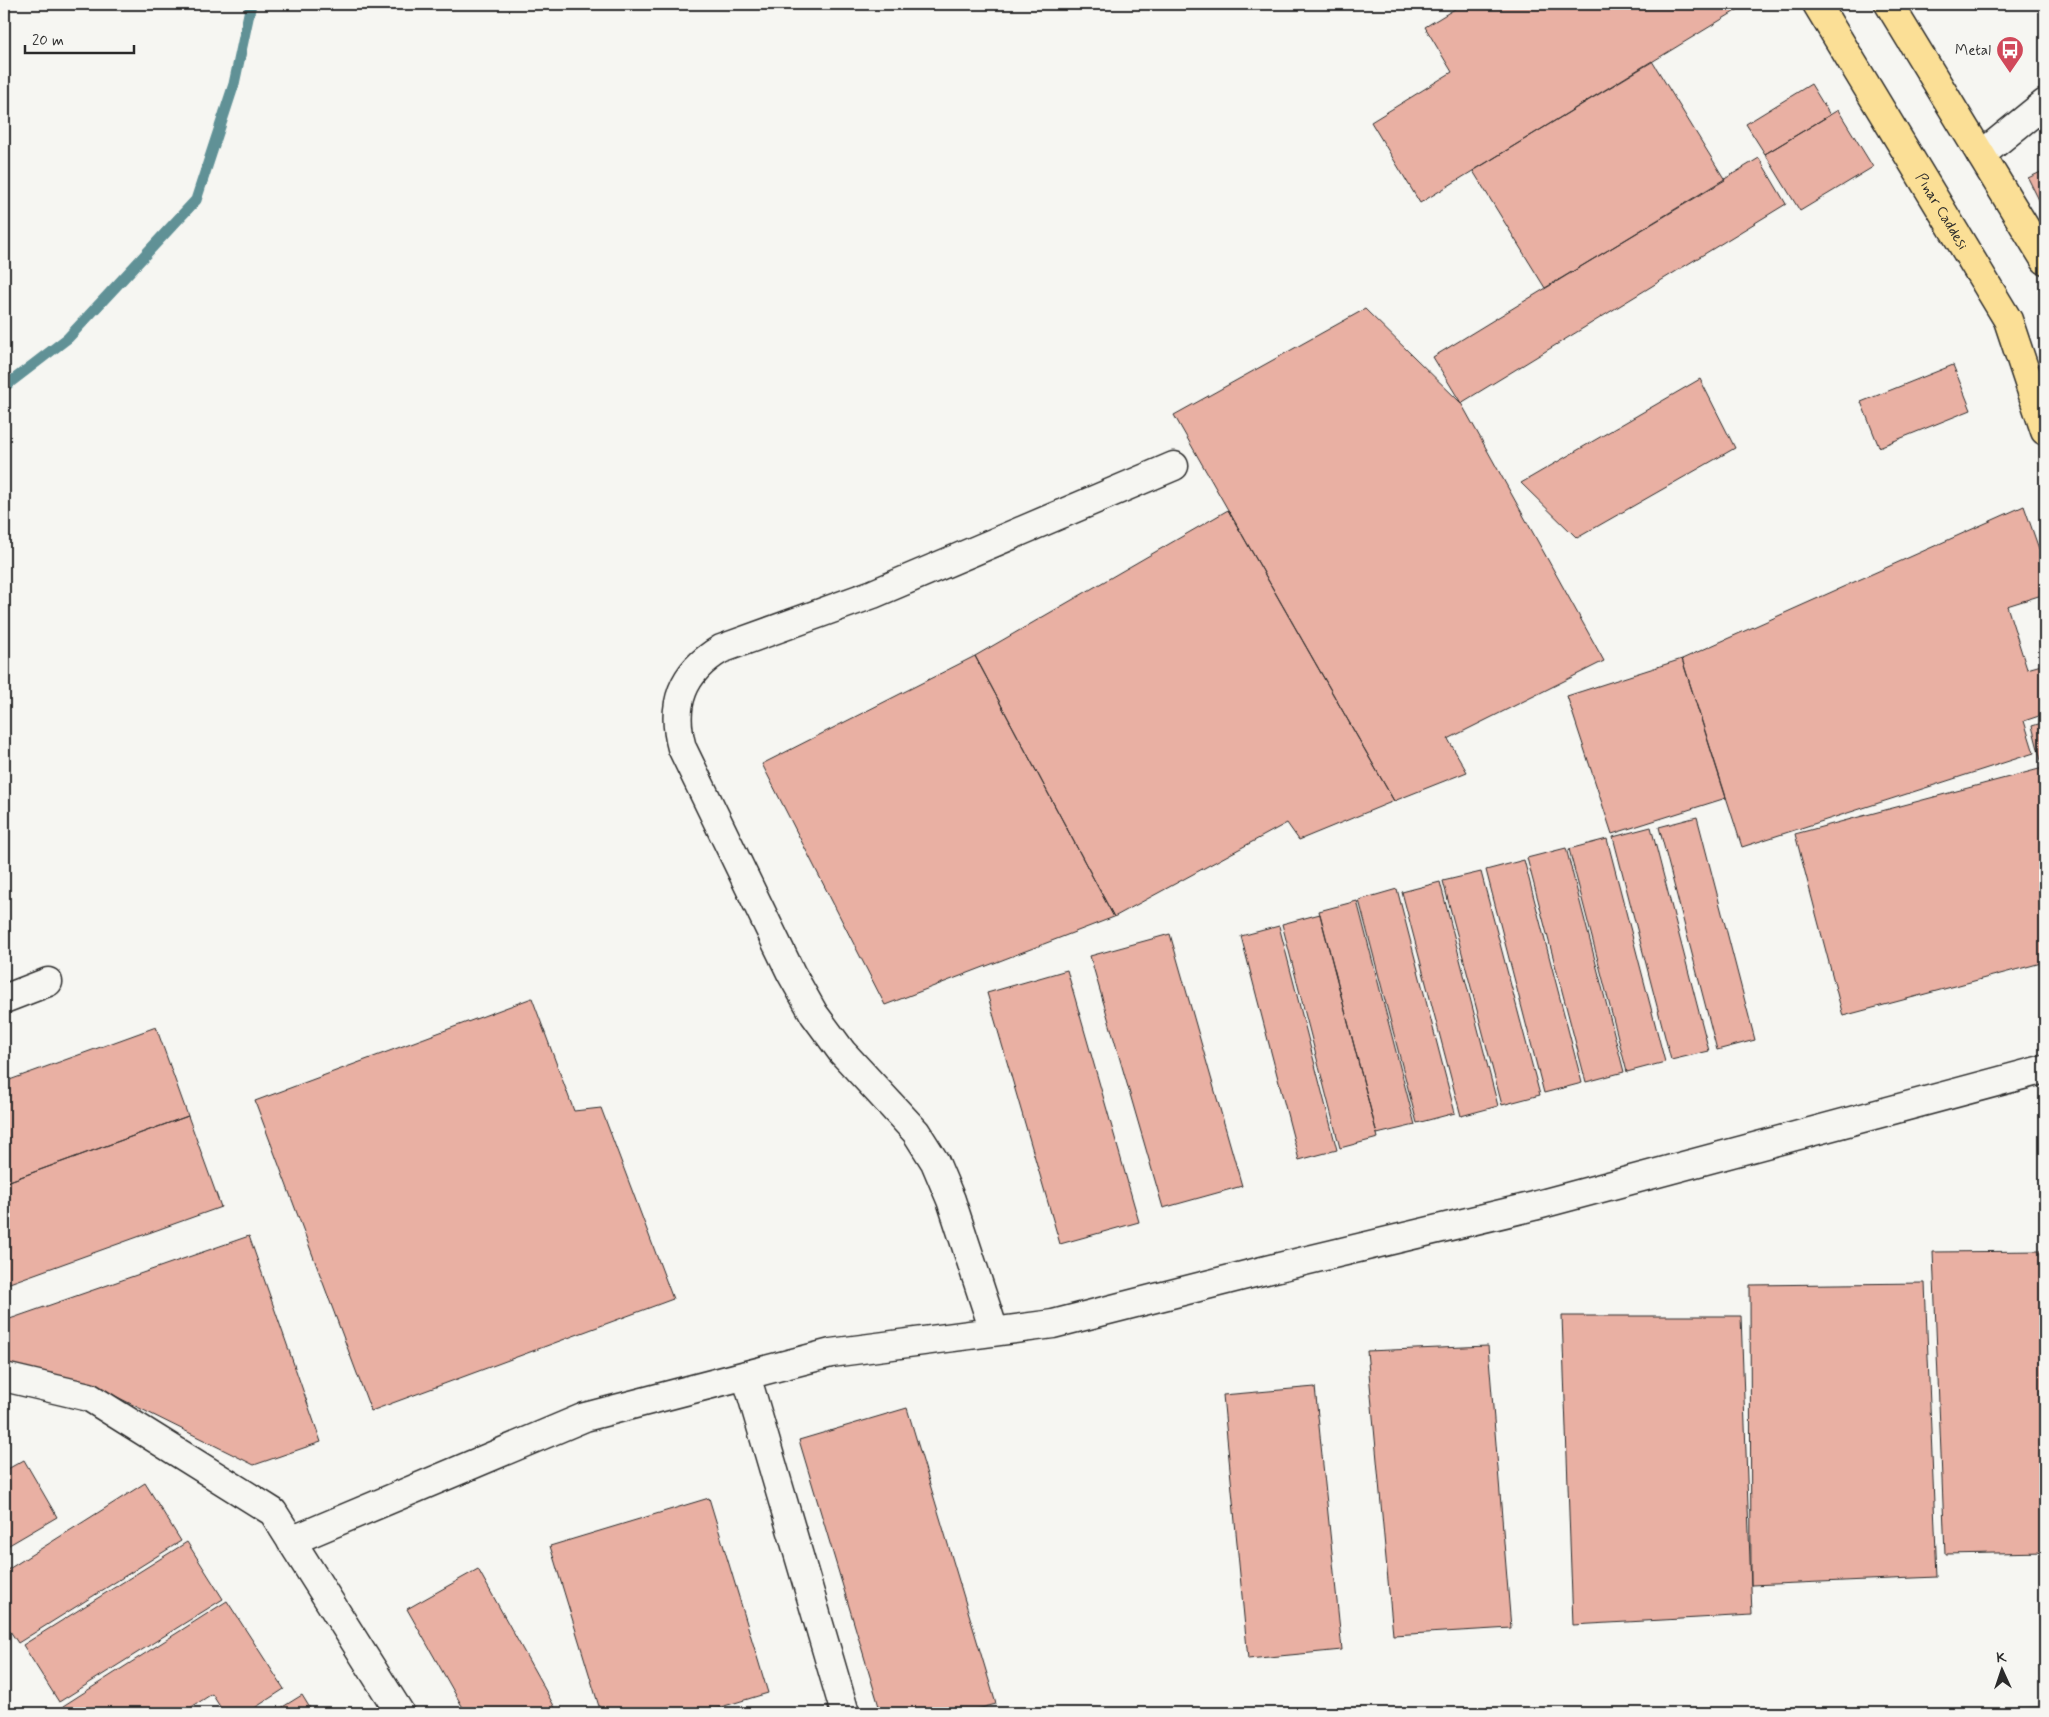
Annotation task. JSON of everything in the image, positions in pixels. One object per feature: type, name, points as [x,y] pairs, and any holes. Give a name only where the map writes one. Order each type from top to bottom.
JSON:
[{"type":"main road","name":"Pınar Caddesi","points":[[1817,4],[2008,320],[2045,431]]},
{"type":"main road","points":[[1889,4],[2045,260]]},
{"type":"street","points":[[1981,155],[2045,103]]},
{"type":"street","points":[[994,1331],[951,1200],[935,1162],[916,1132],[842,1052],[814,1014],[791,973],[682,748],[677,731],[680,696],[686,682],[696,668],[708,657],[722,649],[873,594],[1174,466]]},
{"type":"street","points":[[4,1000],[48,982]]},
{"type":"street","points":[[291,1541],[585,1417],[831,1353],[1054,1324],[1258,1272],[1534,1206],[2045,1068]]},
{"type":"street","points":[[746,1375],[844,1713]]},
{"type":"street","points":[[9,1381],[89,1397],[273,1512],[400,1713]]},
{"type":"building","points":[[1463,4],[1747,4],[1420,203],[1371,122],[1452,72],[1425,27]]},
{"type":"building","points":[[1652,61],[1725,180],[1545,288],[1473,171]]},
{"type":"building","points":[[1811,84],[1830,115],[1765,154],[1746,124]]},
{"type":"building","points":[[1838,110],[1873,167],[1800,211],[1765,154]]},
{"type":"building","points":[[1759,158],[1786,204],[1461,403],[1433,357]]},
{"type":"building","points":[[2045,170],[2045,212],[2028,178]]},
{"type":"building","points":[[1365,309],[1461,403],[1604,661],[1448,739],[1467,772],[1394,801],[1174,415]]},
{"type":"building","points":[[1953,365],[1971,410],[1879,447],[1861,402]]},
{"type":"building","points":[[1700,379],[1735,448],[1577,538],[1521,483]]},
{"type":"building","points":[[2024,506],[2045,566],[2045,594],[2007,606],[2027,669],[2045,664],[2045,714],[2024,721],[2034,753],[1742,847],[1682,659]]},
{"type":"building","points":[[1228,510],[1394,801],[1299,840],[1287,823],[1114,917],[975,656]]},
{"type":"building","points":[[975,656],[1114,917],[885,1005],[762,764]]},
{"type":"building","points":[[1682,659],[1726,798],[1612,834],[1567,696]]},
{"type":"building","points":[[2045,722],[2045,962],[1843,1016],[1795,834],[2043,768],[2032,726]]},
{"type":"building","points":[[1697,817],[1755,1040],[1717,1050],[1659,827]]},
{"type":"building","points":[[1651,827],[1709,1051],[1671,1060],[1613,837]]},
{"type":"building","points":[[1607,839],[1665,1062],[1627,1072],[1569,849]]},
{"type":"building","points":[[1566,848],[1624,1072],[1586,1082],[1527,858]]},
{"type":"building","points":[[1524,860],[1582,1083],[1544,1093],[1486,870]]},
{"type":"building","points":[[1481,872],[1540,1095],[1502,1105],[1443,881]]},
{"type":"building","points":[[1440,882],[1498,1106],[1461,1116],[1402,892]]},
{"type":"building","points":[[1397,889],[1455,1113],[1417,1123],[1359,900]]},
{"type":"building","points":[[1357,901],[1415,1125],[1377,1134],[1319,911]]},
{"type":"building","points":[[1320,914],[1378,1138],[1340,1148],[1282,924]]},
{"type":"building","points":[[1279,926],[1337,1150],[1299,1160],[1241,936]]},
{"type":"building","points":[[1170,934],[1242,1186],[1163,1208],[1090,956]]},
{"type":"building","points":[[1067,970],[1139,1222],[1060,1244],[987,993]]},
{"type":"building","points":[[532,998],[574,1111],[601,1108],[673,1299],[371,1411],[255,1101]]},
{"type":"building","points":[[156,1027],[188,1116],[4,1183],[4,1082]]},
{"type":"building","points":[[188,1116],[221,1207],[4,1285],[4,1183]]},
{"type":"building","points":[[249,1236],[321,1442],[254,1465],[97,1387],[4,1367],[4,1321]]},
{"type":"building","points":[[2045,1251],[2045,1552],[1945,1554],[1933,1252]]},
{"type":"building","points":[[1925,1283],[1937,1577],[1751,1585],[1750,1285]]},
{"type":"building","points":[[1562,1316],[1741,1316],[1752,1615],[1573,1625]]},
{"type":"building","points":[[1488,1346],[1511,1628],[1393,1635],[1367,1351]]},
{"type":"building","points":[[1315,1387],[1342,1650],[1248,1659],[1223,1395]]},
{"type":"building","points":[[907,1408],[996,1704],[963,1713],[881,1713],[799,1440]]},
{"type":"building","points":[[24,1460],[57,1517],[4,1548],[4,1471]]},
{"type":"building","points":[[145,1483],[181,1541],[18,1643],[4,1622],[4,1572]]},
{"type":"building","points":[[709,1498],[768,1693],[701,1713],[601,1713],[550,1546]]},
{"type":"building","points":[[187,1542],[223,1599],[59,1702],[23,1645]]},
{"type":"building","points":[[478,1569],[558,1713],[466,1713],[407,1609]]},
{"type":"building","points":[[227,1601],[284,1689],[247,1713],[224,1713],[212,1694],[182,1713],[68,1713],[63,1706]]},
{"type":"building","points":[[302,1695],[313,1713],[273,1713]]},
{"type":"building","points":[[2045,1707],[2045,1713],[1953,1713],[1953,1709]]},
{"type":"waterway","points":[[4,387],[68,338],[196,200],[234,84],[251,4]]},
{"type":"place","name":"Metal","points":[[2010,74]]}]
